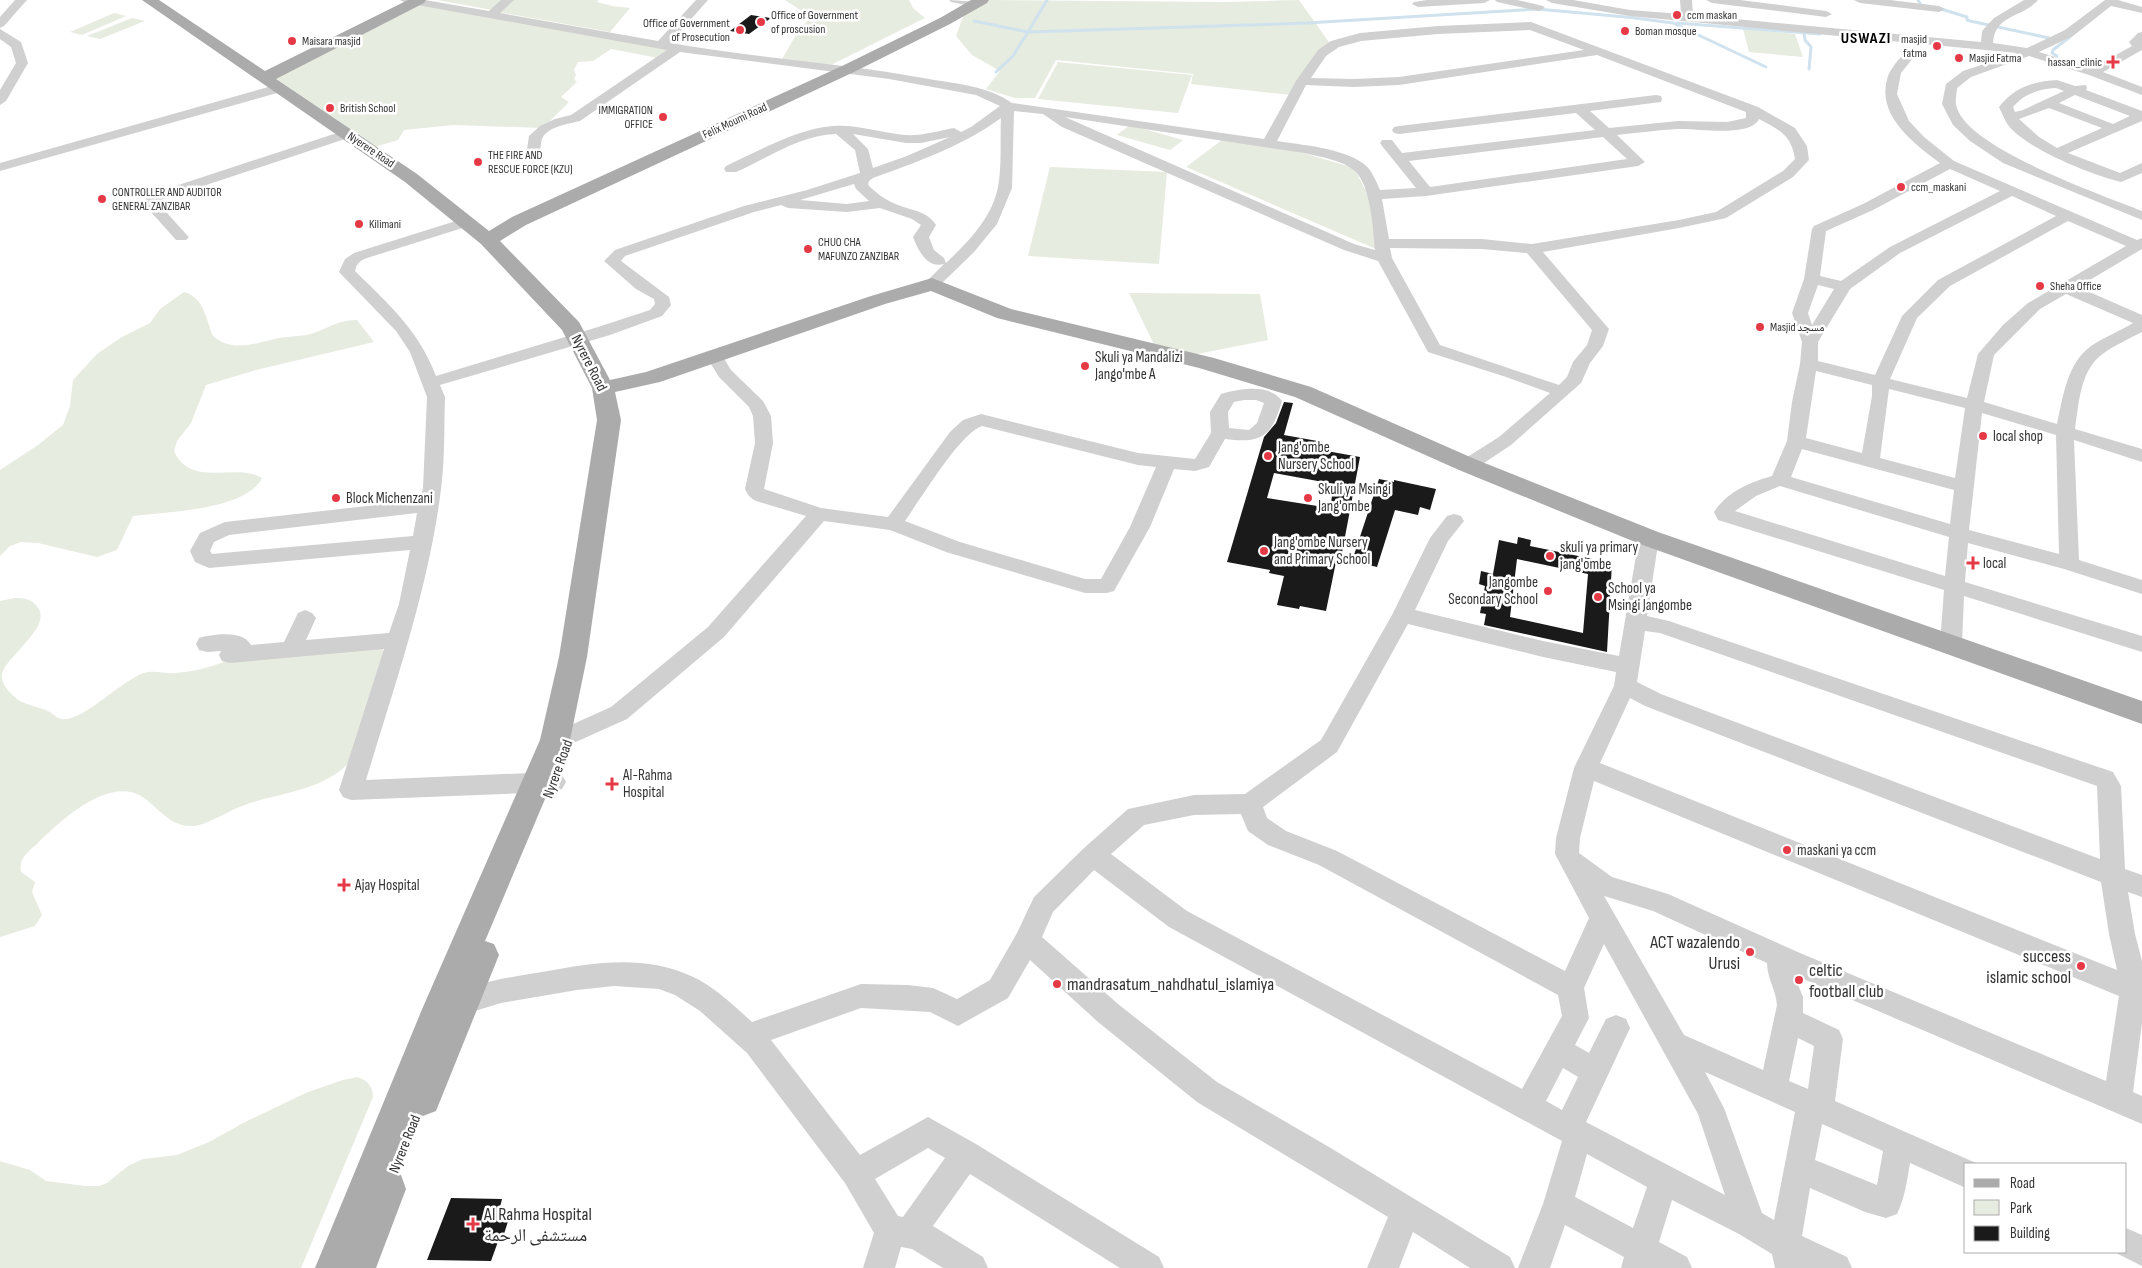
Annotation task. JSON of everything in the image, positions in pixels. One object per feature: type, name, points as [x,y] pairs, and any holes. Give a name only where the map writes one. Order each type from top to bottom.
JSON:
[{"type":"main road","name":"Nyerere Road","points":[[149,0],[411,178],[476,231],[579,334]]},
{"type":"main road","points":[[266,79],[410,0]]},
{"type":"main road","name":"Felix Moumi Road","points":[[476,231],[519,221],[843,68],[970,1]]},
{"type":"main road","points":[[611,386],[652,377],[932,284],[1004,314],[1206,363],[1304,392],[1468,464],[1649,538],[2142,713]]},
{"type":"main road","name":"Nyrere Road","points":[[335,1268],[451,1004],[545,783],[570,736],[589,648],[621,457],[625,401],[611,386],[579,334]]},
{"type":"main road","name":"Nyrere Road","points":[[545,783],[573,657],[609,420],[611,386]]},
{"type":"main road","name":"Nyrere Road","points":[[356,1268],[451,1004]]},
{"type":"street","points":[[0,24],[21,0]]},
{"type":"street","points":[[410,0],[678,48],[843,68],[978,92],[998,99],[1008,106],[1269,143],[1333,156],[1360,167],[1368,175],[1375,201],[1383,251],[1434,348],[1512,373],[1562,392]]},
{"type":"street","points":[[491,15],[508,0]]},
{"type":"street","points":[[662,44],[702,0]]},
{"type":"street","points":[[1418,4],[1484,0]]},
{"type":"street","points":[[1501,0],[1540,7],[1532,26]]},
{"type":"street","points":[[1552,0],[1638,14],[1767,26],[1907,32],[1987,44],[2093,72],[2142,91]]},
{"type":"street","points":[[1573,0],[1604,4],[1607,0]]},
{"type":"street","points":[[1638,14],[1643,0]]},
{"type":"street","points":[[1686,0],[1687,18]]},
{"type":"street","points":[[1718,0],[1767,3],[1826,14]]},
{"type":"street","points":[[1865,0],[1935,13]]},
{"type":"street","points":[[1987,44],[1988,31],[1998,20],[2032,0]]},
{"type":"street","points":[[2142,10],[2110,1],[2069,33],[2026,53],[1967,74],[1951,87],[1949,104],[1958,122],[1975,138],[2008,160],[2142,216]]},
{"type":"street","points":[[1767,3],[1769,19],[1767,26]]},
{"type":"street","points":[[1047,111],[1067,124],[1349,246],[1383,251],[1482,244],[1532,249],[1720,215],[1788,174],[1802,160],[1800,146],[1790,131],[1753,110],[1532,26],[1444,30],[1346,40],[1336,44],[1322,53],[1302,81],[1269,143]]},
{"type":"street","points":[[0,33],[17,45],[22,64],[0,101]]},
{"type":"street","points":[[2093,72],[2120,58],[2141,43]]},
{"type":"street","points":[[534,149],[536,136],[552,123],[575,118],[678,48]]},
{"type":"street","points":[[1302,81],[1354,83],[1399,81],[1597,52]]},
{"type":"street","points":[[1907,58],[1895,72],[1891,94],[1895,107],[1903,123],[1949,164],[2068,216],[2140,244]]},
{"type":"street","points":[[2120,58],[2135,63]]},
{"type":"street","points":[[2106,77],[2075,91],[2021,115],[2013,116],[2009,114],[2006,107],[2018,93],[2046,84],[2057,84],[2075,91],[2142,116]]},
{"type":"street","points":[[0,167],[266,79]]},
{"type":"street","points":[[1400,130],[1656,98]]},
{"type":"street","points":[[2048,103],[2113,128]]},
{"type":"street","points":[[430,383],[579,334],[656,313],[641,298],[642,286],[612,260],[615,256],[636,246],[749,209],[812,193],[868,175],[937,148],[976,130],[1008,106]]},
{"type":"street","points":[[932,284],[969,249],[990,224],[994,215],[1005,188],[1008,106]]},
{"type":"street","points":[[1375,201],[1394,202],[1400,194],[1638,162],[1578,107]]},
{"type":"street","points":[[1399,158],[1604,132],[1686,124],[1725,126],[1740,124],[1752,120],[1753,110]]},
{"type":"street","points":[[2013,116],[2011,120],[2024,133],[2043,147],[2057,153],[2121,178],[2140,169]]},
{"type":"street","points":[[2057,153],[2142,116]]},
{"type":"street","points":[[730,169],[819,132],[840,130],[915,139],[976,130]]},
{"type":"street","points":[[840,130],[861,149],[868,175]]},
{"type":"street","points":[[857,144],[872,133]]},
{"type":"street","points":[[181,237],[150,203],[153,198],[346,134]]},
{"type":"street","points":[[915,139],[921,145],[937,148]]},
{"type":"street","points":[[1387,143],[1426,192]]},
{"type":"street","points":[[1780,480],[1796,441],[1801,402],[1809,364],[1810,342],[1800,313],[1812,279],[1819,229],[1868,207],[1949,164]]},
{"type":"street","points":[[868,175],[862,180],[861,186],[872,198],[924,219],[929,225],[921,237],[927,252],[939,260]]},
{"type":"street","points":[[1810,342],[1844,286],[1895,250],[2011,191]]},
{"type":"street","points":[[812,193],[827,208]]},
{"type":"street","points":[[777,202],[827,208],[847,208],[882,203]]},
{"type":"street","points":[[1870,461],[1880,396],[1880,382],[1910,316],[1942,285],[2068,216]]},
{"type":"street","points":[[476,231],[360,256],[353,259],[347,267],[347,272],[402,328],[418,352],[436,397],[432,488],[409,604],[352,790],[545,783]]},
{"type":"street","points":[[1951,644],[1954,586],[1964,487],[1974,405],[1986,354],[2008,329],[2034,306],[2140,244]]},
{"type":"street","points":[[1468,464],[1505,441],[1575,379],[1582,362],[1595,346],[1602,329],[1590,318],[1532,249]]},
{"type":"street","points":[[1812,279],[1844,286]]},
{"type":"street","points":[[2066,288],[2142,321]]},
{"type":"street","points":[[1803,320],[1821,324]]},
{"type":"street","points":[[2069,564],[2065,431],[2075,380],[2085,363],[2096,350],[2142,325]]},
{"type":"street","points":[[714,356],[725,373],[757,405],[762,416],[764,443],[754,489],[756,493],[763,497],[820,514],[893,524],[953,547],[1085,586],[1107,586],[1140,527],[1167,462]]},
{"type":"street","points":[[1809,364],[1974,405],[2141,454]]},
{"type":"street","points":[[893,524],[956,436],[969,424],[981,420],[1023,429],[1128,457],[1195,465],[1202,463],[1220,433]]},
{"type":"street","points":[[1796,441],[1964,487]]},
{"type":"street","points":[[2142,587],[1780,480],[1759,486],[1730,505],[1724,512],[1725,515],[2142,644]]},
{"type":"street","points":[[422,542],[209,561],[202,557],[200,551],[207,538],[225,529],[429,504]]},
{"type":"street","points":[[570,736],[625,708],[716,632],[808,525],[820,514]]},
{"type":"street","points":[[748,1036],[832,1004],[861,996],[908,997],[933,1000],[958,1013],[999,989],[1027,941],[1043,905],[1093,854],[1138,816],[1194,805],[1250,804],[1330,746],[1402,615],[1440,538],[1454,521]]},
{"type":"street","points":[[1649,538],[1627,676],[1586,768],[1568,838],[1567,854],[1710,1108],[1750,1222]]},
{"type":"street","points":[[1402,615],[1543,649],[1627,676],[1653,700],[2142,886]]},
{"type":"street","points":[[287,643],[305,618]]},
{"type":"street","points":[[1636,622],[1662,626],[2105,779],[2109,786],[2113,875],[2122,934],[2138,991],[2118,1099]]},
{"type":"street","points":[[207,644],[240,644],[233,655],[287,643],[398,640]]},
{"type":"street","points":[[1586,768],[2138,991]]},
{"type":"street","points":[[1250,804],[1257,824],[1277,838],[1328,858],[1571,988]]},
{"type":"street","points":[[1093,854],[1178,919],[1664,1180],[1750,1222],[1788,1256],[1836,1268]]},
{"type":"street","points":[[1567,854],[1604,886],[1659,902],[1780,956],[2142,1110]]},
{"type":"street","points":[[1528,1107],[1575,1018],[1576,1011],[1570,998],[1571,988],[1603,916]]},
{"type":"street","points":[[1027,941],[1108,1013],[1207,1092],[1406,1210],[1492,1266]]},
{"type":"street","points":[[1773,1088],[1792,1006],[1780,973],[1780,956]]},
{"type":"street","points":[[451,1004],[501,992],[578,978],[633,974],[659,977],[683,985],[710,1002],[757,1044],[900,1232],[917,1234],[972,1268]]},
{"type":"street","points":[[1788,1019],[1829,1039],[1816,1107],[1799,1168],[1788,1256]]},
{"type":"street","points":[[1534,1268],[1558,1204],[1573,1131],[1595,1072],[1616,1028]]},
{"type":"street","points":[[1673,1044],[1964,1172]]},
{"type":"street","points":[[1557,1049],[1595,1072]]},
{"type":"street","points":[[855,1173],[928,1131],[1148,1268]]},
{"type":"street","points":[[1799,1168],[1865,1197],[1886,1203],[1890,1195],[1900,1144]]},
{"type":"street","points":[[879,1268],[900,1232],[966,1154]]},
{"type":"street","points":[[1639,1259],[1664,1180]]},
{"type":"street","points":[[1558,1204],[1639,1259],[1676,1268]]},
{"type":"street","points":[[1383,1268],[1406,1210]]},
{"type":"street","points":[[2127,1244],[2142,1251]]},
{"type":"green space","points":[[437,0],[505,0],[492,10]]},
{"type":"green space","points":[[513,0],[598,0],[597,2],[612,6],[630,8],[610,32],[498,12]]},
{"type":"green space","points":[[785,0],[909,0],[913,8],[925,18],[831,65],[781,61],[797,33],[811,17]]},
{"type":"green space","points":[[986,0],[1225,2],[1299,0],[1331,45],[1291,95],[1191,84],[1193,74],[1056,60],[1035,98],[1015,98],[986,89],[1000,71],[972,55],[956,36],[963,17]]},
{"type":"green space","points":[[421,4],[670,50],[658,58],[611,49],[593,61],[578,62],[574,70],[576,75],[574,79],[577,82],[561,97],[569,102],[543,128],[453,125],[404,130],[398,140],[371,148],[270,80]]},
{"type":"green space","points":[[114,13],[126,16],[82,35],[70,32]]},
{"type":"green space","points":[[132,18],[145,21],[100,39],[87,36]]},
{"type":"green space","points":[[1743,29],[1795,34],[1803,57],[1749,52]]},
{"type":"green space","points":[[1058,62],[1192,75],[1178,113],[1038,99]]},
{"type":"green space","points":[[1130,125],[1183,140],[1170,150],[1117,135]]},
{"type":"green space","points":[[1222,140],[1300,152],[1354,168],[1369,197],[1376,249],[1186,167]]},
{"type":"green space","points":[[1050,167],[1167,172],[1159,264],[1028,256]]},
{"type":"green space","points":[[184,292],[191,295],[201,304],[213,336],[229,344],[245,345],[305,335],[351,320],[357,320],[374,342],[256,370],[206,385],[191,423],[177,441],[174,451],[182,462],[191,469],[215,473],[240,472],[262,478],[253,489],[240,497],[204,508],[133,516],[117,550],[97,557],[38,543],[21,542],[10,546],[0,556],[0,470],[38,445],[63,425],[70,406],[73,380],[97,354],[122,337],[150,323],[160,309]]},
{"type":"green space","points":[[1129,293],[1260,294],[1268,340],[1162,361]]},
{"type":"green space","points":[[15,598],[25,599],[34,603],[41,616],[34,632],[5,667],[2,674],[3,682],[10,693],[20,701],[46,710],[62,719],[80,714],[135,677],[148,672],[181,672],[213,666],[226,661],[382,645],[384,655],[350,762],[339,772],[313,785],[256,801],[205,823],[193,826],[175,822],[139,795],[131,792],[105,794],[68,816],[25,855],[21,865],[21,872],[35,882],[32,892],[42,915],[35,926],[0,937],[0,601]]},
{"type":"green space","points":[[357,1077],[369,1084],[373,1097],[301,1268],[0,1268],[0,1161],[30,1170],[46,1181],[99,1186],[107,1183],[128,1166],[143,1159],[177,1155],[209,1142],[245,1122],[308,1092]]},
{"type":"building","points":[[751,15],[771,18],[749,34],[730,31]]},
{"type":"building","points":[[1284,402],[1293,403],[1284,435],[1323,442],[1321,450],[1360,457],[1341,558],[1337,557],[1326,611],[1300,606],[1299,609],[1277,605],[1284,576],[1269,573],[1270,570],[1227,562],[1264,437],[1276,423]],"holes":[[[1274,473],[1334,484],[1330,508],[1267,498]]]},
{"type":"building","name":"Jang'ombe Nursery School","points":[[1379,479],[1394,482],[1394,480],[1436,489],[1430,510],[1420,507],[1418,515],[1395,510],[1377,567],[1352,561]]},
{"type":"building","name":"School ya Msingi Jangombe","points":[[1518,537],[1531,540],[1530,546],[1612,563],[1607,652],[1484,625],[1486,614],[1480,613],[1485,586],[1479,584],[1481,571],[1493,574],[1499,540],[1517,544]],"holes":[[[1517,559],[1588,574],[1583,633],[1510,617]]]},
{"type":"building","name":"Al Rahma Hospital مستشفى الرحمة","points":[[451,1198],[502,1199],[499,1211],[511,1212],[503,1237],[500,1236],[491,1261],[427,1260]]},
{"type":"waterway","points":[[1028,32],[1047,0]]},
{"type":"waterway","points":[[1918,0],[1921,5],[1925,6]]},
{"type":"waterway","points":[[1938,8],[1967,17],[1967,20],[1970,21],[2049,38]]},
{"type":"waterway","points":[[1028,32],[1307,23],[1537,9],[1637,18]]},
{"type":"waterway","points":[[1635,18],[1673,23],[1766,67]]},
{"type":"waterway","points":[[974,21],[1028,32]]},
{"type":"waterway","points":[[1677,23],[1820,34]]},
{"type":"waterway","points":[[996,72],[1013,56],[1028,32]]},
{"type":"waterway","points":[[1804,33],[1805,40],[1811,47],[1809,69]]},
{"type":"waterway","points":[[2057,56],[2052,53],[2053,50],[2071,36]]},
{"type":"place","name":"ccm maskan","points":[[1677,15]]},
{"type":"place","name":"Office of Government of proscusion","points":[[761,22]]},
{"type":"place","name":"Office of Government of Prosecution","points":[[740,30]]},
{"type":"place","name":"Boman mosque","points":[[1625,31]]},
{"type":"place","name":"Maisara masjid","points":[[292,41]]},
{"type":"place","name":"masjid fatma","points":[[1937,46]]},
{"type":"place","name":"Masjid Fatma","points":[[1959,58]]},
{"type":"place","name":"hassan_clinic","points":[[2113,62]]},
{"type":"place","name":"British School","points":[[330,108]]},
{"type":"place","name":"IMMIGRATION OFFICE","points":[[663,117]]},
{"type":"place","name":"THE FIRE AND RESCUE FORCE (KZU)","points":[[478,162]]},
{"type":"place","name":"ccm_maskani","points":[[1901,187]]},
{"type":"place","name":"CONTROLLER AND AUDITOR GENERAL ZANZIBAR","points":[[102,199]]},
{"type":"place","name":"Kilimani","points":[[359,224]]},
{"type":"place","name":"CHUO CHA MAFUNZO ZANZIBAR","points":[[808,249]]},
{"type":"place","name":"Sheha Office","points":[[2040,286]]},
{"type":"place","name":"Masjid مسجد","points":[[1760,327]]},
{"type":"place","name":"Skuli ya Mandalizi Jango'mbe A","points":[[1085,366]]},
{"type":"place","name":"local shop","points":[[1983,436]]},
{"type":"place","name":"Jang'ombe Nursery School","points":[[1268,456]]},
{"type":"place","name":"Block Michenzani","points":[[336,498]]},
{"type":"place","name":"Skuli ya Msingi Jang'ombe","points":[[1308,498]]},
{"type":"place","name":"Jang'ombe Nursery and Primary School","points":[[1264,551]]},
{"type":"place","name":"skuli ya primary jang'ombe","points":[[1550,556]]},
{"type":"place","name":"local","points":[[1973,563]]},
{"type":"place","name":"Jangombe Secondary School","points":[[1548,591]]},
{"type":"place","name":"School ya Msingi Jangombe","points":[[1598,597]]},
{"type":"place","name":"Al-Rahma Hospital","points":[[612,784]]},
{"type":"place","name":"maskani ya ccm","points":[[1787,850]]},
{"type":"place","name":"Ajay Hospital","points":[[344,885]]},
{"type":"place","name":"ACT wazalendo Urusi","points":[[1750,952]]},
{"type":"place","name":"success islamic school","points":[[2081,966]]},
{"type":"place","name":"celtic football club","points":[[1799,980]]},
{"type":"place","name":"mandrasatum_nahdhatul_islamiya","points":[[1057,984]]},
{"type":"place","name":"Al Rahma Hospital مستشفى الرحمة","points":[[473,1224]]},
{"type":"district","name":"USWAZI","points":[[1866,38]]}]
